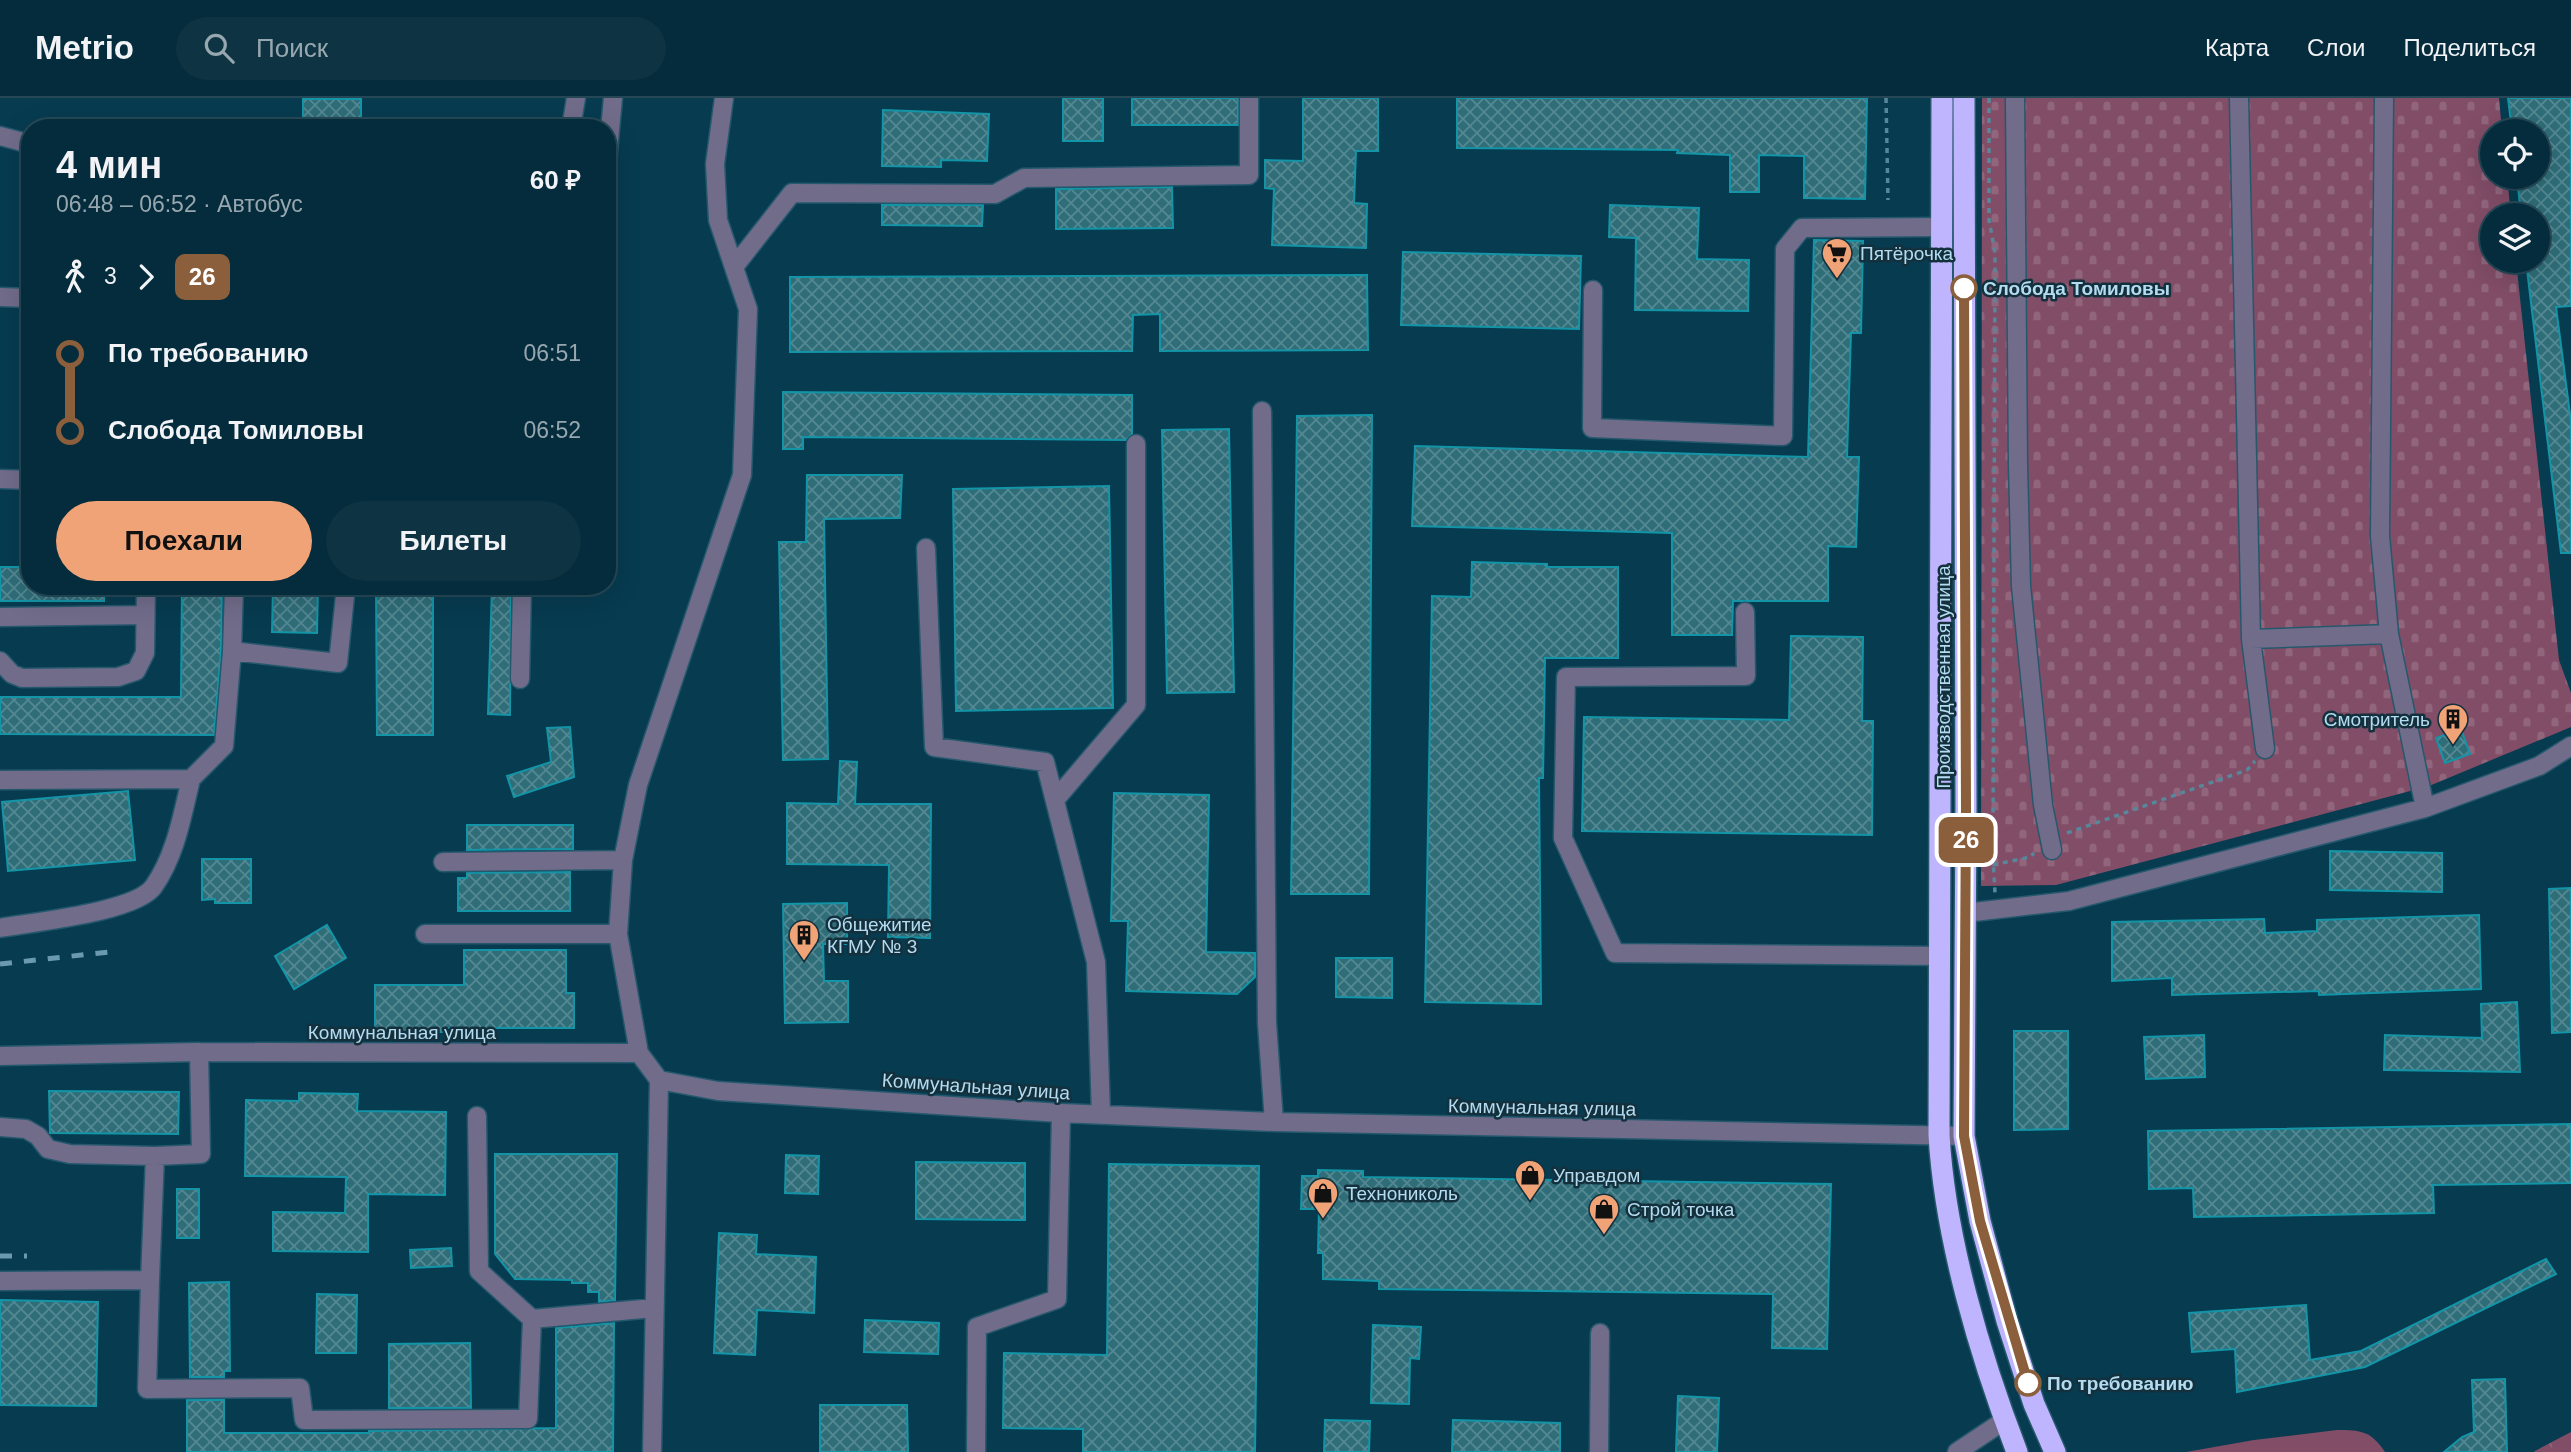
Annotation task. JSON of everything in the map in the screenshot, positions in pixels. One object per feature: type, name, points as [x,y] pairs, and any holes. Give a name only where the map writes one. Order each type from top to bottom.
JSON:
[{"type":"highway","name":"Производственная улица","points":[[1942,98],[1939,1135],[1941,1168],[1955,1244],[1983,1349],[2017,1452]]},
{"type":"highway","name":"Производственная улица","points":[[1964,98],[1964,1136],[1980,1221],[2007,1321],[2034,1404],[2055,1452]]},
{"type":"street","points":[[572,119],[576,98]]},
{"type":"street","points":[[611,119],[613,98]]},
{"type":"street","points":[[652,1452],[659,1080],[639,1053],[618,934],[623,860],[638,785],[742,475],[748,309],[718,220],[715,164],[724,98]]},
{"type":"street","points":[[734,267],[792,193],[995,194],[1024,178],[1249,175],[1249,98]]},
{"type":"street","points":[[2015,98],[2021,586],[2043,805],[2051,844]]},
{"type":"street","points":[[2239,98],[2251,639],[2265,749]]},
{"type":"street","points":[[2384,98],[2380,536],[2389,634],[2425,808]]},
{"type":"street","points":[[0,136],[21,142]]},
{"type":"street","points":[[1593,289],[1592,428],[1783,436],[1785,248],[1802,228],[1942,227]]},
{"type":"street","points":[[0,298],[21,298]]},
{"type":"street","points":[[1262,411],[1267,1023],[1274,1122]]},
{"type":"street","points":[[1055,800],[1136,705],[1136,444]]},
{"type":"street","points":[[0,479],[21,480]]},
{"type":"street","points":[[926,548],[934,747],[1045,762],[1096,962],[1101,1115]]},
{"type":"street","points":[[0,661],[12,674],[22,678],[128,675],[136,671],[145,653],[146,595]]},
{"type":"street","points":[[0,928],[119,907],[153,889],[175,846],[191,779],[224,746],[234,595]]},
{"type":"street","points":[[232,651],[338,663],[345,595]]},
{"type":"street","points":[[520,679],[522,595]]},
{"type":"street","points":[[1745,611],[1746,676],[1566,677],[1563,838],[1615,953],[1940,956]]},
{"type":"street","points":[[0,617],[145,615]]},
{"type":"street","points":[[2251,639],[2389,634]]},
{"type":"street","points":[[1965,913],[2069,901],[2425,808],[2539,766],[2571,747]]},
{"type":"street","points":[[0,780],[191,779]]},
{"type":"street","points":[[443,862],[623,860]]},
{"type":"street","points":[[425,934],[618,934]]},
{"type":"street","points":[[0,1128],[26,1129],[38,1136],[48,1149],[56,1152],[155,1156],[201,1154],[200,1052]]},
{"type":"street","name":"Коммунальная улица","points":[[0,1056],[200,1052],[639,1053]]},
{"type":"street","name":"Коммунальная улица","points":[[659,1080],[718,1091],[1101,1115],[1274,1122],[1964,1136]]},
{"type":"street","points":[[976,1452],[977,1327],[1057,1299],[1061,1113]]},
{"type":"street","points":[[477,1116],[479,1271],[532,1319],[654,1308]]},
{"type":"street","points":[[155,1156],[147,1389],[300,1388],[304,1420],[528,1419],[532,1319]]},
{"type":"street","points":[[0,1281],[150,1280]]},
{"type":"street","points":[[1600,1332],[1600,1452]]},
{"type":"street","points":[[1957,1452],[2005,1420]]},
{"type":"path","points":[[1886,98],[1888,200]]},
{"type":"path","points":[[1989,98],[1989,220],[1995,253],[1993,864],[1996,909]]},
{"type":"path","points":[[1993,864],[2030,857],[2051,844],[2246,770],[2265,749]]},
{"type":"green space","points":[[1982,98],[2499,98],[2501,119],[2480,119],[2480,189],[2508,189],[2510,203],[2480,203],[2480,273],[2517,273],[2559,660],[2571,693],[2571,727],[2429,786],[2056,885],[1981,886]]},
{"type":"green space","points":[[2337,1430],[2365,1433],[2385,1452],[2186,1452],[2254,1440]]},
{"type":"green space","points":[[2571,1432],[2571,1452],[2534,1452],[2535,1451]]},
{"type":"building","points":[[1063,98],[1103,98],[1103,141],[1063,141]]},
{"type":"building","points":[[1132,98],[1238,98],[1238,125],[1132,125]]},
{"type":"building","points":[[1303,98],[1378,98],[1378,151],[1356,151],[1354,203],[1367,204],[1366,248],[1272,245],[1274,189],[1265,188],[1265,160],[1303,161]]},
{"type":"building","points":[[1457,98],[1867,98],[1865,199],[1804,198],[1804,156],[1759,155],[1759,192],[1730,192],[1730,155],[1677,153],[1678,150],[1457,148]]},
{"type":"building","points":[[2508,98],[2571,98],[2571,306],[2556,307],[2571,422],[2571,553],[2561,553],[2527,273],[2550,273],[2550,203],[2520,203],[2518,189],[2550,189],[2550,119],[2511,119]]},
{"type":"building","points":[[303,99],[361,99],[361,119],[303,119]]},
{"type":"building","points":[[883,110],[989,114],[987,161],[941,160],[941,167],[882,166]]},
{"type":"building","points":[[1172,187],[1173,228],[1056,229],[1056,189]]},
{"type":"building","points":[[882,205],[983,205],[982,226],[882,225]]},
{"type":"building","points":[[1610,205],[1699,208],[1697,259],[1749,260],[1748,311],[1635,310],[1636,238],[1609,237]]},
{"type":"building","points":[[1814,240],[1863,241],[1861,333],[1851,333],[1847,457],[1859,457],[1856,547],[1828,546],[1828,601],[1733,601],[1732,635],[1672,635],[1672,533],[1412,526],[1415,446],[1808,457]]},
{"type":"building","points":[[1403,252],[1581,256],[1579,329],[1401,325]]},
{"type":"building","points":[[1367,275],[1368,350],[1160,351],[1160,314],[1133,315],[1132,351],[790,352],[790,277]]},
{"type":"building","points":[[783,392],[1132,395],[1132,434],[1126,440],[803,437],[803,449],[783,449]]},
{"type":"building","points":[[1372,415],[1369,894],[1291,894],[1297,416]]},
{"type":"building","points":[[1229,429],[1234,692],[1167,693],[1162,430]]},
{"type":"building","points":[[807,475],[902,475],[900,518],[824,519],[828,759],[783,760],[779,542],[806,542]]},
{"type":"building","points":[[1109,486],[1113,708],[956,711],[953,489]]},
{"type":"building","points":[[1472,562],[1547,564],[1547,567],[1618,567],[1618,658],[1545,658],[1543,778],[1539,778],[1541,1004],[1425,1002],[1432,596],[1471,597]]},
{"type":"building","points":[[0,567],[21,567],[21,595],[104,595],[104,601],[0,601]]},
{"type":"building","points":[[182,595],[222,595],[221,650],[214,735],[0,734],[0,697],[181,697]]},
{"type":"building","points":[[273,595],[318,595],[317,633],[272,632]]},
{"type":"building","points":[[376,595],[433,595],[433,735],[377,735]]},
{"type":"building","points":[[492,595],[511,595],[510,715],[488,714]]},
{"type":"building","points":[[1791,636],[1863,637],[1862,721],[1873,721],[1872,835],[1582,831],[1584,717],[1789,720]]},
{"type":"building","points":[[570,727],[574,777],[514,797],[507,776],[551,762],[547,728]]},
{"type":"building","name":"Смотритель","points":[[2461,729],[2470,754],[2445,763],[2436,738]]},
{"type":"building","points":[[840,761],[857,762],[855,804],[931,804],[930,938],[888,937],[889,865],[787,864],[787,803],[838,804]]},
{"type":"building","points":[[128,791],[135,860],[8,871],[2,802]]},
{"type":"building","points":[[1114,793],[1209,795],[1206,952],[1255,953],[1255,977],[1237,994],[1126,991],[1128,921],[1111,921]]},
{"type":"building","points":[[467,825],[573,825],[573,849],[467,850]]},
{"type":"building","points":[[2330,851],[2442,853],[2442,892],[2330,890]]},
{"type":"building","points":[[202,859],[251,859],[251,903],[215,903],[215,899],[202,900]]},
{"type":"building","points":[[570,872],[570,911],[458,911],[458,878],[467,878],[467,873]]},
{"type":"building","points":[[2571,888],[2571,1032],[2552,1033],[2549,889]]},
{"type":"building","name":"Общежитие КГМУ № 3","points":[[847,903],[847,944],[823,944],[824,981],[848,981],[848,1022],[785,1023],[783,904]]},
{"type":"building","points":[[2479,915],[2481,989],[2319,995],[2319,991],[2172,995],[2172,978],[2112,981],[2112,922],[2264,919],[2265,933],[2317,931],[2317,920]]},
{"type":"building","points":[[327,925],[346,958],[294,989],[275,956]]},
{"type":"building","points":[[464,950],[566,950],[566,993],[574,993],[574,1028],[442,1028],[442,1032],[375,1032],[375,985],[464,985]]},
{"type":"building","points":[[1336,958],[1392,958],[1392,998],[1336,997]]},
{"type":"building","points":[[2517,1002],[2520,1072],[2384,1070],[2385,1035],[2482,1038],[2481,1004]]},
{"type":"building","points":[[2014,1031],[2068,1031],[2068,1129],[2014,1130]]},
{"type":"building","points":[[2204,1035],[2205,1077],[2146,1079],[2144,1037]]},
{"type":"building","points":[[49,1091],[179,1092],[178,1134],[50,1133]]},
{"type":"building","points":[[299,1093],[358,1094],[357,1111],[446,1112],[445,1195],[368,1194],[368,1252],[273,1251],[273,1212],[345,1213],[346,1177],[245,1176],[246,1100],[299,1101]]},
{"type":"building","points":[[2571,1124],[2571,1183],[2433,1185],[2434,1213],[2194,1217],[2193,1188],[2149,1189],[2148,1131]]},
{"type":"building","points":[[495,1154],[617,1154],[615,1300],[599,1302],[599,1292],[588,1292],[588,1283],[572,1283],[572,1280],[515,1279],[495,1254]]},
{"type":"building","points":[[786,1155],[819,1156],[818,1194],[785,1193]]},
{"type":"building","points":[[916,1162],[1025,1163],[1025,1220],[916,1219]]},
{"type":"building","points":[[1109,1164],[1259,1166],[1255,1452],[1083,1452],[1083,1429],[1003,1428],[1004,1353],[1107,1355]]},
{"type":"building","name":"Строй точка","points":[[1318,1170],[1363,1171],[1363,1177],[1831,1184],[1827,1349],[1772,1348],[1773,1294],[1379,1289],[1379,1281],[1323,1279],[1323,1253],[1318,1253],[1319,1209],[1301,1209],[1302,1176],[1318,1176]]},
{"type":"building","points":[[177,1189],[199,1189],[199,1238],[177,1238]]},
{"type":"building","points":[[719,1233],[757,1235],[756,1254],[816,1257],[814,1313],[757,1310],[755,1355],[714,1353]]},
{"type":"building","points":[[451,1248],[452,1266],[411,1268],[410,1250]]},
{"type":"building","points":[[2546,1259],[2556,1274],[2365,1367],[2237,1392],[2235,1349],[2192,1352],[2189,1313],[2306,1305],[2310,1360],[2361,1351]]},
{"type":"building","points":[[229,1282],[230,1371],[224,1371],[224,1377],[190,1377],[189,1283]]},
{"type":"building","points":[[317,1294],[357,1295],[356,1353],[316,1353]]},
{"type":"building","points":[[0,1300],[98,1302],[96,1406],[0,1405]]},
{"type":"building","points":[[865,1320],[939,1323],[938,1354],[864,1352]]},
{"type":"building","points":[[614,1323],[613,1452],[187,1452],[187,1400],[224,1400],[224,1433],[369,1433],[556,1428],[556,1328]]},
{"type":"building","points":[[1373,1325],[1421,1327],[1419,1359],[1410,1358],[1409,1404],[1371,1403]]},
{"type":"building","points":[[470,1343],[471,1408],[389,1408],[389,1344]]},
{"type":"building","points":[[2505,1379],[2507,1452],[2444,1452],[2462,1437],[2474,1432],[2472,1380]]},
{"type":"building","points":[[1678,1396],[1719,1398],[1717,1452],[1676,1452]]},
{"type":"building","points":[[820,1405],[907,1405],[908,1452],[820,1452]]},
{"type":"building","points":[[1325,1420],[1370,1421],[1369,1452],[1324,1452]]},
{"type":"building","points":[[1453,1420],[1560,1423],[1560,1452],[1452,1452]]},
{"type":"railway","points":[[0,964],[109,952]]},
{"type":"railway","points":[[0,1256],[27,1256]]},
{"type":"bus line","name":"26","points":[[1964,288],[1964,1136],[1980,1221],[2007,1321],[2028,1383]]},
{"type":"place","name":"Пятёрочка","points":[[1837,280]]},
{"type":"place","name":"Слобода Томиловы","points":[[1964,288]]},
{"type":"place","name":"Смотритель","points":[[2453,746]]},
{"type":"place","name":"Общежитие КГМУ № 3","points":[[804,962]]},
{"type":"place","name":"Управдом","points":[[1530,1202]]},
{"type":"place","name":"Технониколь","points":[[1323,1220]]},
{"type":"place","name":"Строй точка","points":[[1604,1236]]},
{"type":"place","name":"По требованию","points":[[2028,1383]]}]
